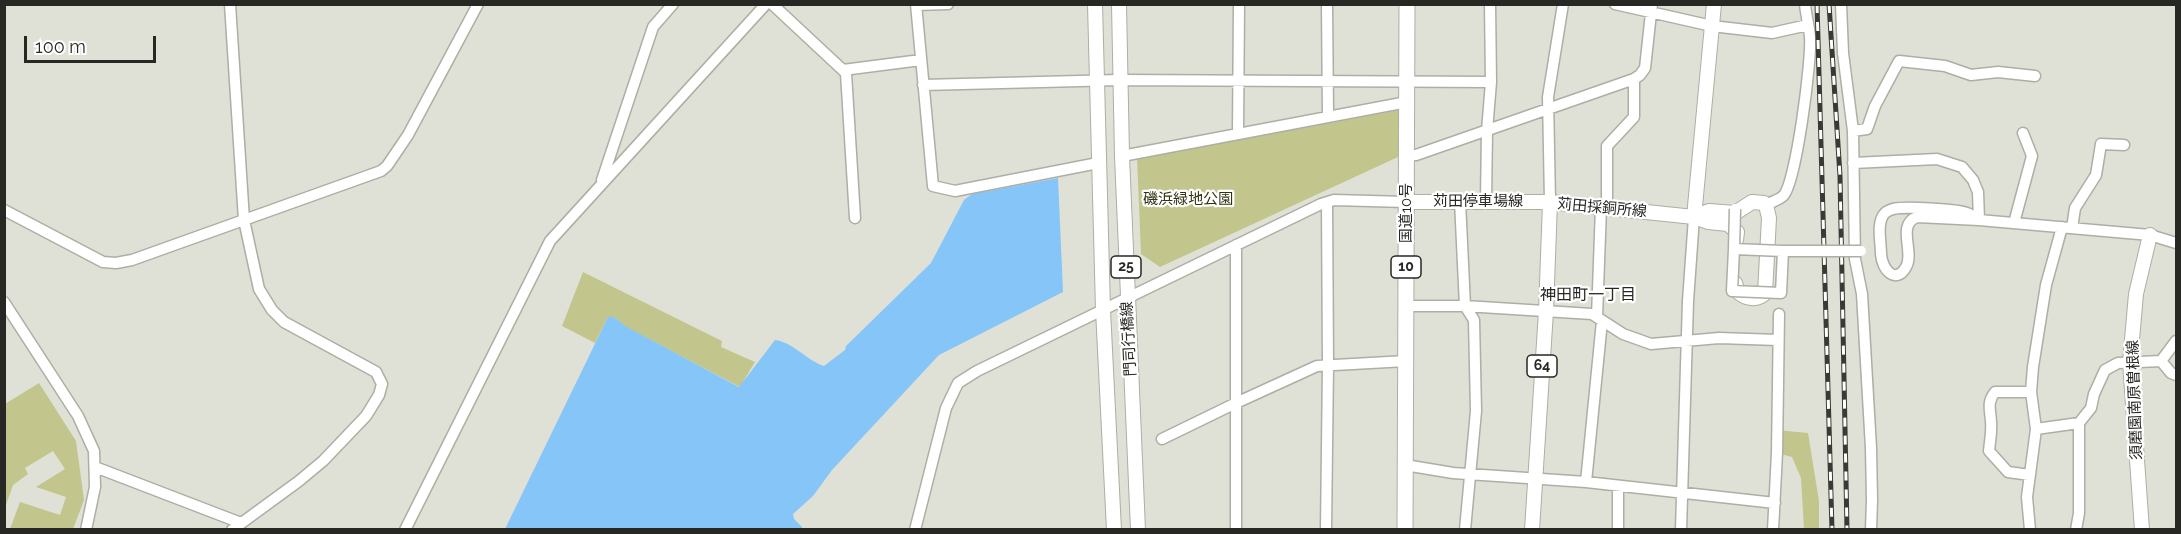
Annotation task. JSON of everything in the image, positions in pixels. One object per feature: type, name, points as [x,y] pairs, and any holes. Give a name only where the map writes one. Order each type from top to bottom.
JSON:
[{"type":"highway","name":"国道10号","points":[[1407,4],[1412,82],[1407,102],[1411,155]]},
{"type":"highway","name":"国道10号","points":[[1405,530],[1409,466],[1412,82],[1417,4]]},
{"type":"highway","name":"国道10号","points":[[1410,305],[1406,362],[1413,530]]},
{"type":"main road","name":"門司行橋線","points":[[1095,4],[1103,310],[1114,530]]},
{"type":"main road","name":"門司行橋線","points":[[1119,4],[1119,80],[1138,530]]},
{"type":"main road","points":[[1694,217],[1714,4]]},
{"type":"main road","name":"苅田停車場線","points":[[1411,202],[1551,202]]},
{"type":"main road","name":"苅田採銅所線","points":[[1532,530],[1551,202],[1694,217]]},
{"type":"main road","points":[[1752,202],[1766,205],[1769,211],[1765,293],[1758,298],[1747,298],[1736,290],[1737,232],[1733,227],[1694,217],[1709,211],[1735,213],[1752,202]]},
{"type":"main road","name":"須磨園南原曽根線","points":[[2142,530],[2130,362],[2136,294],[2150,235]]},
{"type":"street","points":[[95,467],[237,526],[323,461],[366,416],[379,395],[382,384],[376,372],[284,322],[272,310],[259,289],[244,220],[230,4]]},
{"type":"street","points":[[4,210],[103,262],[116,263],[132,260],[381,171],[387,166],[408,135],[478,4]]},
{"type":"street","points":[[600,186],[653,27],[673,4]]},
{"type":"street","points":[[405,530],[550,241],[766,4]]},
{"type":"street","points":[[772,4],[846,73],[855,218]]},
{"type":"street","points":[[948,4],[916,5],[933,186],[955,191],[1098,163]]},
{"type":"street","points":[[1238,134],[1239,4]]},
{"type":"street","points":[[1327,4],[1328,116]]},
{"type":"street","points":[[1486,201],[1486,130],[1491,82],[1490,4]]},
{"type":"street","points":[[1551,202],[1548,97],[1563,4]]},
{"type":"street","points":[[1615,4],[1651,8],[1712,26],[1772,33],[1808,25]]},
{"type":"street","points":[[1766,205],[1783,196],[1788,188],[1805,93],[1810,37],[1805,4]]},
{"type":"street","points":[[1841,4],[1843,53],[1853,131],[1855,259],[1862,294],[1871,448],[1871,530]]},
{"type":"street","points":[[1411,155],[1634,79],[1645,68],[1651,8]]},
{"type":"street","points":[[843,70],[921,60]]},
{"type":"street","points":[[1853,131],[1867,129],[1875,106],[1899,61],[1945,66],[1971,75],[1998,72],[2035,75]]},
{"type":"street","points":[[1586,482],[1600,319],[1607,146],[1634,117],[1634,79]]},
{"type":"street","points":[[923,85],[1096,80],[1491,82]]},
{"type":"street","points":[[1122,156],[1407,102]]},
{"type":"street","points":[[2014,223],[2032,156],[2023,133]]},
{"type":"street","points":[[2030,530],[2027,497],[2036,429],[2031,392],[2032,367],[2040,314],[2074,208],[2096,175],[2101,144],[2124,145]]},
{"type":"street","points":[[1853,163],[1937,159],[1962,167],[1973,180],[1978,192],[1979,220]]},
{"type":"street","points":[[915,530],[946,408],[958,383],[976,371],[1327,202],[1334,200],[1411,202]]},
{"type":"street","points":[[1460,201],[1466,306],[1474,320],[1476,426],[1465,530]]},
{"type":"street","points":[[1326,530],[1327,202]]},
{"type":"street","points":[[1736,209],[1732,291],[1781,293],[1783,251]]},
{"type":"street","points":[[1979,220],[1965,212],[1890,210],[1883,216],[1880,224],[1882,266],[1888,273],[1893,274],[1905,269],[1908,261],[1908,226],[1917,217],[2150,235],[2176,243]]},
{"type":"street","points":[[1681,530],[1687,341],[1694,217]]},
{"type":"street","points":[[1236,245],[1236,530]]},
{"type":"street","points":[[1734,249],[1861,251]]},
{"type":"street","points":[[4,302],[78,416],[94,451],[95,487],[86,530]]},
{"type":"street","points":[[1410,305],[1592,314],[1623,334],[1642,342],[1660,344],[1730,338],[1778,340]]},
{"type":"street","points":[[1773,530],[1779,314]]},
{"type":"street","points":[[2076,530],[2079,513],[2079,423],[2091,408],[2096,387],[2105,370],[2118,363],[2161,360],[2176,341]]},
{"type":"street","points":[[2161,360],[2170,373],[2176,375]]},
{"type":"street","points":[[1162,439],[1317,366],[1406,362]]},
{"type":"street","points":[[2030,475],[2008,472],[1989,451],[1991,421],[1989,409],[1990,398],[1995,392],[2031,392]]},
{"type":"street","points":[[2036,429],[2079,423]]},
{"type":"street","points":[[1409,466],[1535,480],[1586,482],[1775,503]]},
{"type":"street","points":[[1618,486],[1618,530]]},
{"type":"green space","name":"磯浜緑地公園","points":[[1399,110],[1398,157],[1160,267],[1141,254],[1137,157]]},
{"type":"green space","points":[[583,272],[722,341],[721,347],[755,362],[740,387],[624,326],[614,317],[608,317],[595,343],[562,326]]},
{"type":"green space","points":[[39,383],[76,441],[84,500],[73,529],[10,529],[20,502],[60,515],[66,497],[36,487],[65,469],[53,451],[25,468],[28,474],[13,485],[5,508],[5,404]]},
{"type":"green space","points":[[1777,430],[1808,433],[1819,501],[1819,529],[1804,529],[1801,478],[1792,457],[1777,453]]},
{"type":"water","points":[[1058,178],[1063,292],[939,355],[832,470],[813,496],[793,514],[802,529],[505,529],[608,317],[614,317],[625,326],[739,387],[775,340],[788,344],[824,366],[845,350],[846,346],[931,263],[964,200],[972,194]]},
{"type":"railway","points":[[1817,4],[1832,530]]},
{"type":"railway","points":[[1829,4],[1840,176],[1847,530]]},
{"type":"district","name":"神田町一丁目","points":[[1588,295]]}]
